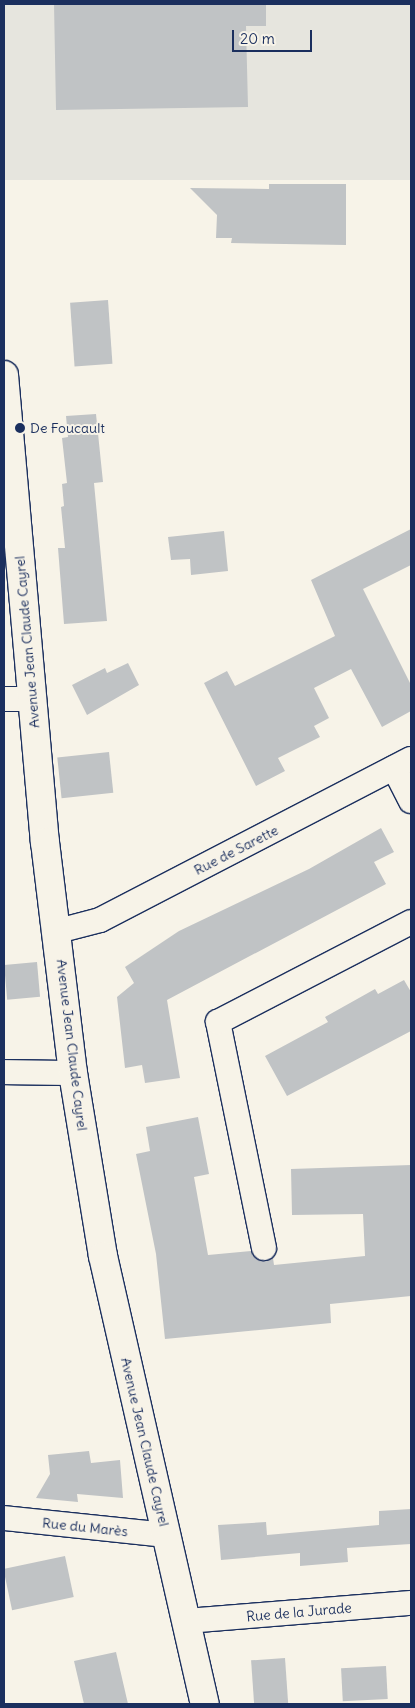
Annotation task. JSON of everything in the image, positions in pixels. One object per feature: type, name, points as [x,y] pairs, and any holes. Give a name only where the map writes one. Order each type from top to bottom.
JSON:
[{"type":"main road","name":"Avenue Jean Claude Cayrel","points":[[4,375],[32,699],[73,1073],[103,1256],[205,1704]]},
{"type":"street","points":[[4,699],[32,699]]},
{"type":"street","points":[[403,764],[411,801]]},
{"type":"street","name":"Rue de Sarette","points":[[58,932],[100,920],[403,764]]},
{"type":"street","points":[[264,1248],[218,1022],[411,922]]},
{"type":"street","points":[[4,1072],[73,1073]]},
{"type":"street","name":"Rue du Marès","points":[[4,1518],[166,1536]]},
{"type":"street","name":"Rue de la Jurade","points":[[186,1621],[411,1602]]},
{"type":"shaded area","points":[[4,4],[411,4],[411,180],[4,180]]},
{"type":"building","points":[[54,4],[266,4],[266,26],[246,26],[248,107],[56,110]]},
{"type":"building","points":[[269,184],[346,184],[346,245],[231,243],[232,238],[216,238],[217,215],[190,188],[269,189]]},
{"type":"building","points":[[108,300],[112,364],[75,366],[70,303]]},
{"type":"building","points":[[96,414],[103,482],[94,483],[107,621],[64,624],[58,548],[65,548],[61,507],[64,506],[62,484],[67,483],[62,438],[68,437],[66,416]]},
{"type":"building","points":[[411,529],[411,565],[363,589],[411,685],[411,711],[382,727],[351,669],[314,688],[329,718],[314,726],[320,737],[278,758],[285,771],[256,786],[204,683],[227,671],[235,686],[335,636],[311,580]]},
{"type":"building","points":[[224,531],[228,571],[191,575],[190,559],[171,560],[168,537]]},
{"type":"building","points":[[128,663],[139,685],[87,715],[72,685],[105,668],[107,673]]},
{"type":"building","points":[[109,752],[113,793],[62,798],[57,757]]},
{"type":"building","points":[[381,828],[394,852],[374,862],[386,884],[167,1000],[180,1078],[145,1083],[142,1065],[125,1068],[117,997],[134,983],[125,967],[179,931],[309,869]]},
{"type":"building","points":[[37,962],[40,997],[7,1000],[4,965]]},
{"type":"building","points":[[404,980],[411,992],[411,1031],[287,1096],[265,1056],[328,1022],[325,1017],[375,989],[378,994]]},
{"type":"building","points":[[198,1117],[209,1174],[194,1177],[208,1255],[251,1251],[260,1261],[273,1258],[274,1265],[365,1256],[363,1214],[292,1215],[291,1169],[411,1165],[411,1296],[330,1304],[331,1323],[165,1339],[156,1254],[136,1154],[150,1151],[146,1127]]},
{"type":"building","points":[[89,1451],[91,1463],[120,1460],[123,1498],[77,1494],[78,1502],[36,1498],[50,1474],[48,1455]]},
{"type":"building","points":[[411,1509],[411,1544],[347,1548],[348,1562],[300,1566],[300,1553],[221,1560],[218,1525],[266,1522],[267,1535],[379,1525],[379,1511]]},
{"type":"building","points":[[65,1556],[74,1597],[12,1610],[4,1569]]},
{"type":"building","points":[[116,1652],[128,1704],[84,1704],[74,1661]]},
{"type":"building","points":[[285,1658],[288,1703],[254,1704],[251,1660]]},
{"type":"building","points":[[386,1666],[388,1699],[343,1701],[341,1668]]},
{"type":"place","name":"De Foucault","points":[[20,428]]}]
